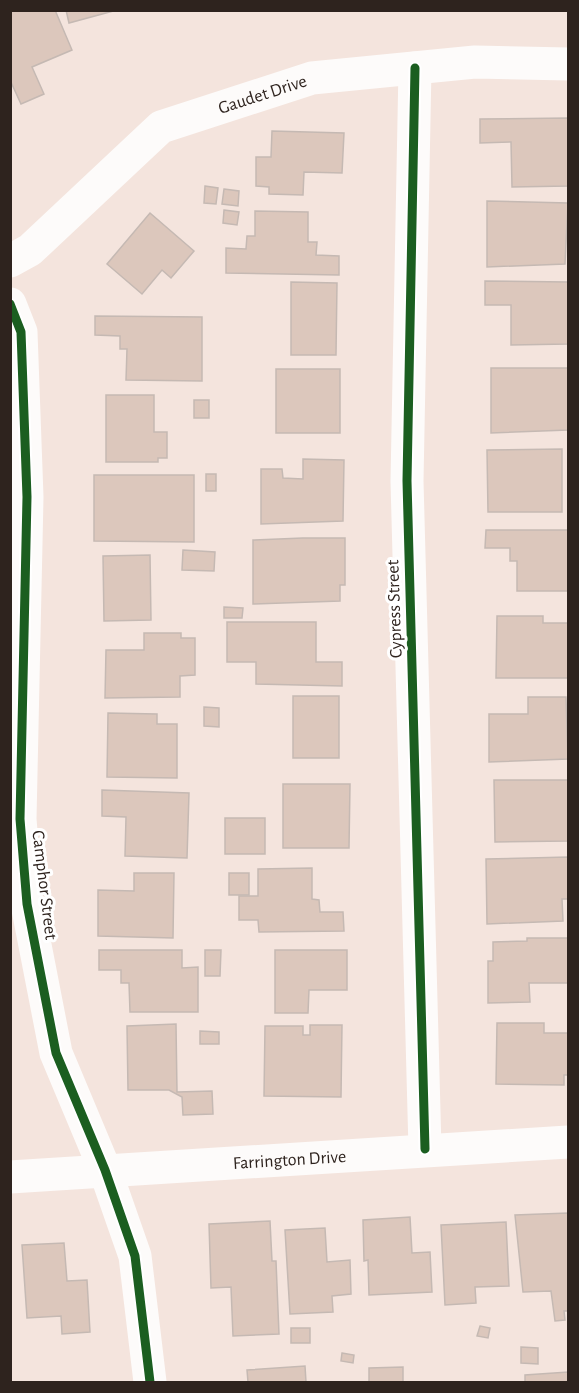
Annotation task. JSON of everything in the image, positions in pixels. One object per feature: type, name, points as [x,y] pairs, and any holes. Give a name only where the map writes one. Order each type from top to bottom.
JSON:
[{"type":"street","name":"Gaudet Drive","points":[[10,261],[30,250],[162,127],[312,78],[475,62],[568,64]]},
{"type":"street","name":"Cypress Street","points":[[415,68],[407,481],[425,1149]]},
{"type":"street","name":"Camphor Street","points":[[10,304],[21,332],[27,497],[20,819],[27,904],[56,1053],[105,1170],[135,1256],[150,1383]]},
{"type":"street","name":"Farrington Drive","points":[[10,1177],[425,1149],[568,1142]]},
{"type":"building","points":[[55,10],[72,50],[32,67],[44,94],[21,104],[10,80],[10,11]]},
{"type":"building","points":[[66,10],[117,10],[69,23]]},
{"type":"building","points":[[568,118],[568,186],[512,187],[511,142],[480,143],[480,119]]},
{"type":"building","points":[[272,131],[344,133],[342,173],[304,172],[303,195],[269,194],[269,187],[256,186],[256,157],[271,157]]},
{"type":"building","points":[[205,186],[218,188],[216,204],[204,203]]},
{"type":"building","points":[[224,189],[239,191],[238,206],[222,204]]},
{"type":"building","points":[[487,201],[568,203],[565,264],[487,267]]},
{"type":"building","points":[[224,210],[239,212],[237,225],[223,223]]},
{"type":"building","points":[[255,211],[308,212],[308,242],[317,242],[316,255],[339,256],[339,275],[226,273],[226,248],[246,249],[247,236],[255,236]]},
{"type":"building","points":[[150,213],[194,251],[171,278],[162,270],[142,294],[107,264]]},
{"type":"building","points":[[485,281],[568,282],[568,344],[511,345],[511,305],[485,305]]},
{"type":"building","points":[[291,282],[337,283],[336,355],[291,355]]},
{"type":"building","points":[[95,316],[202,317],[202,381],[126,380],[127,349],[120,349],[120,336],[95,335]]},
{"type":"building","points":[[491,368],[568,368],[568,430],[491,433]]},
{"type":"building","points":[[276,369],[340,369],[340,433],[276,433]]},
{"type":"building","points":[[106,395],[154,395],[154,432],[167,432],[167,458],[158,458],[158,462],[106,462]]},
{"type":"building","points":[[194,400],[209,400],[209,418],[194,418]]},
{"type":"building","points":[[562,449],[562,512],[488,512],[487,450]]},
{"type":"building","points":[[303,459],[344,460],[343,521],[261,524],[261,469],[282,469],[283,478],[303,479]]},
{"type":"building","points":[[206,474],[216,474],[216,491],[206,491]]},
{"type":"building","points":[[94,475],[194,475],[194,542],[94,541]]},
{"type":"building","points":[[486,530],[568,530],[568,591],[517,591],[517,561],[510,561],[510,548],[485,548]]},
{"type":"building","points":[[345,538],[345,585],[340,585],[340,601],[253,604],[253,540]]},
{"type":"building","points":[[183,550],[215,552],[214,571],[182,570]]},
{"type":"building","points":[[150,555],[151,620],[104,621],[103,556]]},
{"type":"building","points":[[224,607],[243,608],[242,618],[224,618]]},
{"type":"building","points":[[497,616],[543,616],[543,623],[568,623],[568,678],[496,678]]},
{"type":"building","points":[[227,622],[316,622],[316,662],[342,662],[342,686],[256,684],[256,662],[227,662]]},
{"type":"building","points":[[144,633],[181,633],[181,638],[195,638],[195,675],[180,676],[180,697],[105,698],[106,650],[144,650]]},
{"type":"building","points":[[293,696],[339,696],[339,758],[293,758]]},
{"type":"building","points":[[528,697],[566,697],[568,759],[489,762],[489,714],[528,714]]},
{"type":"building","points":[[204,707],[219,708],[219,727],[204,726]]},
{"type":"building","points":[[108,713],[157,714],[157,724],[177,724],[177,778],[107,777]]},
{"type":"building","points":[[494,780],[568,780],[568,841],[495,842]]},
{"type":"building","points":[[283,784],[350,784],[349,848],[283,848]]},
{"type":"building","points":[[102,790],[189,793],[187,858],[125,856],[126,817],[102,816]]},
{"type":"building","points":[[225,818],[265,818],[265,854],[225,854]]},
{"type":"building","points":[[568,857],[568,899],[562,899],[563,921],[487,924],[486,859]]},
{"type":"building","points":[[312,868],[312,899],[319,900],[320,912],[343,912],[344,931],[259,932],[258,920],[239,920],[239,896],[258,896],[258,869]]},
{"type":"building","points":[[134,873],[174,873],[173,938],[98,936],[98,890],[134,891]]},
{"type":"building","points":[[229,873],[249,873],[249,895],[229,895]]},
{"type":"building","points":[[527,938],[568,938],[568,983],[529,983],[530,1002],[488,1003],[488,961],[493,961],[493,942],[527,941]]},
{"type":"building","points":[[99,950],[182,950],[182,968],[198,967],[198,1012],[130,1012],[129,983],[121,983],[121,970],[99,970]]},
{"type":"building","points":[[205,950],[221,950],[220,976],[205,976]]},
{"type":"building","points":[[275,950],[347,950],[347,990],[309,990],[308,1013],[275,1013]]},
{"type":"building","points":[[497,1023],[544,1023],[544,1033],[568,1033],[568,1075],[564,1075],[564,1085],[496,1084]]},
{"type":"building","points":[[176,1024],[177,1092],[212,1091],[213,1114],[183,1115],[182,1097],[169,1090],[128,1090],[127,1026]]},
{"type":"building","points":[[310,1025],[342,1025],[341,1097],[264,1096],[265,1026],[303,1026],[303,1035],[310,1035]]},
{"type":"building","points":[[200,1031],[219,1032],[219,1044],[200,1044]]},
{"type":"building","points":[[568,1213],[568,1311],[564,1311],[565,1320],[555,1321],[551,1291],[523,1292],[515,1215]]},
{"type":"building","points":[[410,1217],[412,1253],[430,1252],[432,1292],[369,1295],[368,1260],[364,1261],[363,1220]]},
{"type":"building","points":[[270,1221],[272,1261],[276,1261],[279,1334],[233,1336],[231,1287],[211,1288],[209,1224]]},
{"type":"building","points":[[506,1222],[509,1286],[475,1287],[476,1303],[445,1305],[441,1225]]},
{"type":"building","points":[[325,1228],[327,1262],[350,1260],[351,1294],[332,1296],[333,1312],[290,1314],[285,1230]]},
{"type":"building","points":[[64,1243],[67,1281],[87,1280],[90,1332],[62,1334],[61,1316],[27,1318],[22,1245]]},
{"type":"building","points":[[480,1326],[490,1328],[488,1338],[477,1336]]},
{"type":"building","points":[[291,1328],[310,1328],[310,1343],[291,1343]]},
{"type":"building","points":[[521,1347],[538,1348],[538,1364],[521,1363]]},
{"type":"building","points":[[342,1353],[354,1355],[353,1363],[341,1361]]},
{"type":"building","points":[[305,1366],[306,1382],[248,1382],[247,1370]]},
{"type":"building","points":[[403,1367],[403,1382],[369,1382],[369,1368]]},
{"type":"building","points":[[568,1372],[568,1382],[525,1382],[525,1375]]},
{"type":"cycle path","points":[[415,68],[407,481],[425,1149]]},
{"type":"cycle path","points":[[10,304],[21,332],[27,497],[20,819],[27,904],[56,1053],[105,1170],[135,1256],[150,1382]]}]
